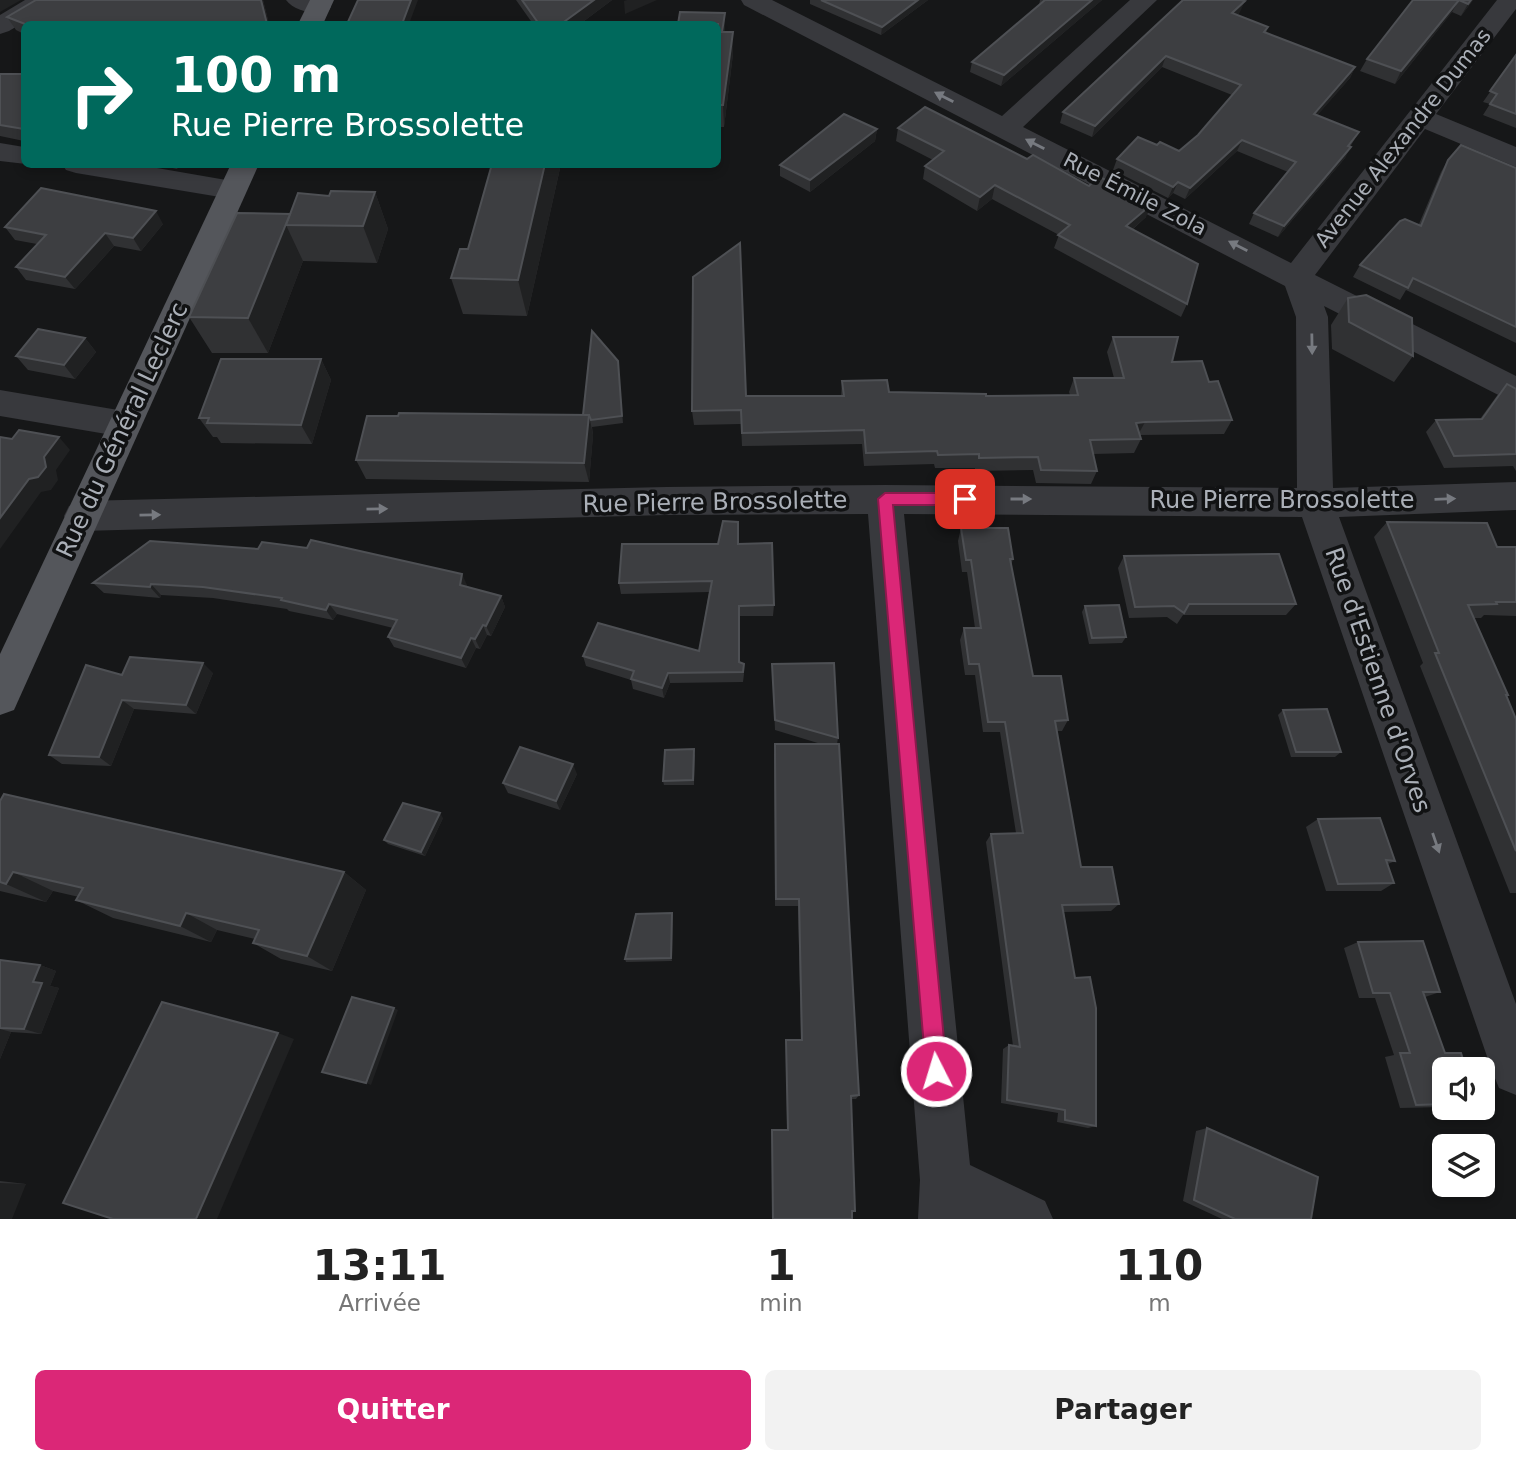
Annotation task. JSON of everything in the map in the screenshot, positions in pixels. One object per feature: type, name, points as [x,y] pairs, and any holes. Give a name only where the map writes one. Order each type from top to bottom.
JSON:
[{"type":"main road","name":"Rue du Général Leclerc","points":[[0,697],[238,177]]},
{"type":"street","points":[[0,26],[43,0]]},
{"type":"street","points":[[1005,128],[1145,0]]},
{"type":"street","name":"Avenue Alexandre Dumas","points":[[1298,278],[1307,262],[1510,0]]},
{"type":"street","name":"Rue Émile Zola","points":[[764,2],[1298,278],[1337,301],[1516,391]]},
{"type":"street","points":[[1421,117],[1516,158]]},
{"type":"street","points":[[0,152],[21,156]]},
{"type":"street","points":[[126,168],[238,177]]},
{"type":"street","name":"Rue d'Estienne d'Orves","points":[[1298,278],[1312,317],[1315,502],[1516,1071]]},
{"type":"street","points":[[0,403],[124,424]]},
{"type":"street","name":"Rue Pierre Brossolette","points":[[82,516],[666,501],[885,499],[1315,502],[1516,496]]},
{"type":"street","points":[[885,499],[945,1199],[1027,1219]]},
{"type":"building","points":[[36,0],[261,0],[266,21],[21,22],[7,17]]},
{"type":"building","points":[[358,0],[411,0],[403,21],[348,21]]},
{"type":"building","points":[[522,0],[594,0],[565,21],[537,21]]},
{"type":"building","points":[[821,0],[918,0],[882,27]]},
{"type":"building","points":[[1045,0],[1092,0],[1004,75],[972,62]]},
{"type":"building","points":[[1183,0],[1245,1],[1232,13],[1268,27],[1264,32],[1355,67],[1314,114],[1359,132],[1348,146],[1351,147],[1284,226],[1254,213],[1296,162],[1242,140],[1190,188],[1178,182],[1173,187],[1117,159],[1138,137],[1157,145],[1160,142],[1179,151],[1198,135],[1241,85],[1166,56],[1095,126],[1063,112]]},
{"type":"building","points":[[1413,0],[1459,0],[1401,71],[1367,59]]},
{"type":"building","points":[[680,12],[725,13],[722,32],[733,32],[723,105],[721,21],[678,21]]},
{"type":"building","points":[[1516,55],[1516,114],[1490,104],[1497,94],[1490,91]]},
{"type":"building","points":[[0,74],[21,74],[21,128],[0,125]]},
{"type":"building","points":[[925,107],[1027,159],[1033,155],[1089,186],[1098,176],[1152,204],[1126,226],[1198,264],[1187,304],[1058,235],[1070,225],[995,185],[980,197],[925,166],[944,151],[898,128]]},
{"type":"building","points":[[844,114],[877,129],[810,180],[780,165]]},
{"type":"building","points":[[1461,145],[1516,168],[1516,327],[1413,278],[1408,288],[1360,265],[1400,221],[1405,219],[1421,226],[1448,160]]},
{"type":"building","points":[[491,168],[544,168],[518,280],[451,278],[460,249],[468,249]]},
{"type":"building","points":[[41,188],[156,211],[133,238],[105,233],[65,277],[16,267],[46,235],[5,227]]},
{"type":"building","points":[[331,191],[375,192],[363,226],[286,225],[298,193],[329,196]]},
{"type":"building","points":[[237,213],[290,214],[248,318],[189,317]]},
{"type":"building","points":[[740,243],[746,396],[844,396],[842,381],[887,380],[889,392],[986,396],[1078,395],[1074,378],[1124,378],[1113,337],[1178,337],[1172,362],[1202,361],[1209,382],[1218,381],[1232,420],[1136,423],[1141,439],[1090,440],[1097,471],[1041,470],[1038,457],[979,458],[979,454],[938,455],[937,451],[866,453],[864,430],[742,433],[741,410],[692,411],[693,277]]},
{"type":"building","points":[[1366,295],[1412,318],[1413,356],[1349,322],[1348,298]]},
{"type":"building","points":[[38,329],[85,338],[64,365],[16,356]]},
{"type":"building","points":[[592,331],[618,361],[622,416],[591,420],[589,415],[583,415]]},
{"type":"building","points":[[221,359],[321,359],[301,425],[207,423],[209,418],[199,418]]},
{"type":"building","points":[[1507,384],[1516,389],[1516,454],[1454,456],[1436,420],[1482,419]]},
{"type":"building","points":[[399,413],[589,415],[584,463],[356,460],[367,416],[398,416]]},
{"type":"building","points":[[19,430],[59,437],[44,457],[46,467],[38,477],[29,479],[0,518],[0,437],[12,439]]},
{"type":"building","points":[[723,521],[738,522],[738,544],[772,543],[774,605],[739,606],[739,662],[744,664],[743,672],[668,673],[662,688],[631,679],[634,671],[583,656],[598,623],[699,651],[712,581],[619,583],[622,544],[718,544]]},
{"type":"building","points":[[1387,522],[1487,523],[1497,547],[1516,547],[1516,602],[1468,605],[1516,719],[1516,851],[1435,653],[1439,653]]},
{"type":"building","points":[[961,528],[1008,528],[1013,559],[1010,559],[1033,676],[1061,676],[1068,720],[1055,721],[1081,867],[1112,867],[1119,904],[1062,905],[1075,978],[1090,977],[1096,1008],[1096,1126],[1065,1120],[1065,1110],[1007,1100],[1009,1045],[1020,1047],[991,834],[1023,833],[1005,722],[988,722],[979,664],[969,664],[964,628],[981,628],[971,560],[966,560]]},
{"type":"building","points":[[311,540],[462,574],[460,585],[501,596],[486,626],[483,625],[475,639],[471,638],[461,658],[388,637],[397,620],[329,604],[326,610],[281,600],[282,598],[203,587],[93,583],[150,541],[258,549],[262,542],[307,548]]},
{"type":"building","points":[[1279,554],[1296,604],[1189,604],[1184,613],[1174,606],[1135,607],[1124,556]]},
{"type":"building","points":[[1119,605],[1126,637],[1092,638],[1085,606]]},
{"type":"building","points":[[130,657],[203,663],[186,705],[122,700],[99,757],[49,755],[86,665],[122,675]]},
{"type":"building","points":[[834,663],[838,738],[775,720],[772,664]]},
{"type":"building","points":[[1327,709],[1341,752],[1296,752],[1283,710]]},
{"type":"building","points":[[775,744],[839,744],[859,1095],[851,1096],[855,1211],[852,1211],[852,1219],[773,1219],[772,1130],[788,1130],[786,1040],[802,1040],[799,899],[776,899]]},
{"type":"building","points":[[520,747],[573,764],[556,801],[503,783]]},
{"type":"building","points":[[694,749],[693,780],[663,781],[665,750]]},
{"type":"building","points":[[4,794],[344,872],[307,956],[253,943],[259,930],[186,913],[180,926],[76,900],[83,888],[13,872],[6,884],[0,882],[0,801]]},
{"type":"building","points":[[403,803],[440,813],[421,852],[384,840]]},
{"type":"building","points":[[1380,818],[1395,861],[1386,860],[1394,883],[1338,884],[1318,819]]},
{"type":"building","points":[[672,913],[671,958],[625,959],[636,914]]},
{"type":"building","points":[[1423,941],[1440,992],[1423,992],[1445,1053],[1461,1053],[1462,1057],[1432,1057],[1432,1104],[1416,1105],[1400,1053],[1410,1053],[1390,993],[1373,993],[1358,942]]},
{"type":"building","points":[[0,960],[40,965],[33,982],[42,983],[24,1029],[0,1028]]},
{"type":"building","points":[[352,997],[394,1008],[366,1083],[322,1072]]},
{"type":"building","points":[[162,1002],[278,1033],[196,1219],[113,1219],[63,1203]]},
{"type":"building","points":[[1207,1128],[1318,1177],[1311,1219],[1235,1219],[1194,1200]]},
{"type":"route","points":[[936,1071],[885,499],[965,499]]}]
